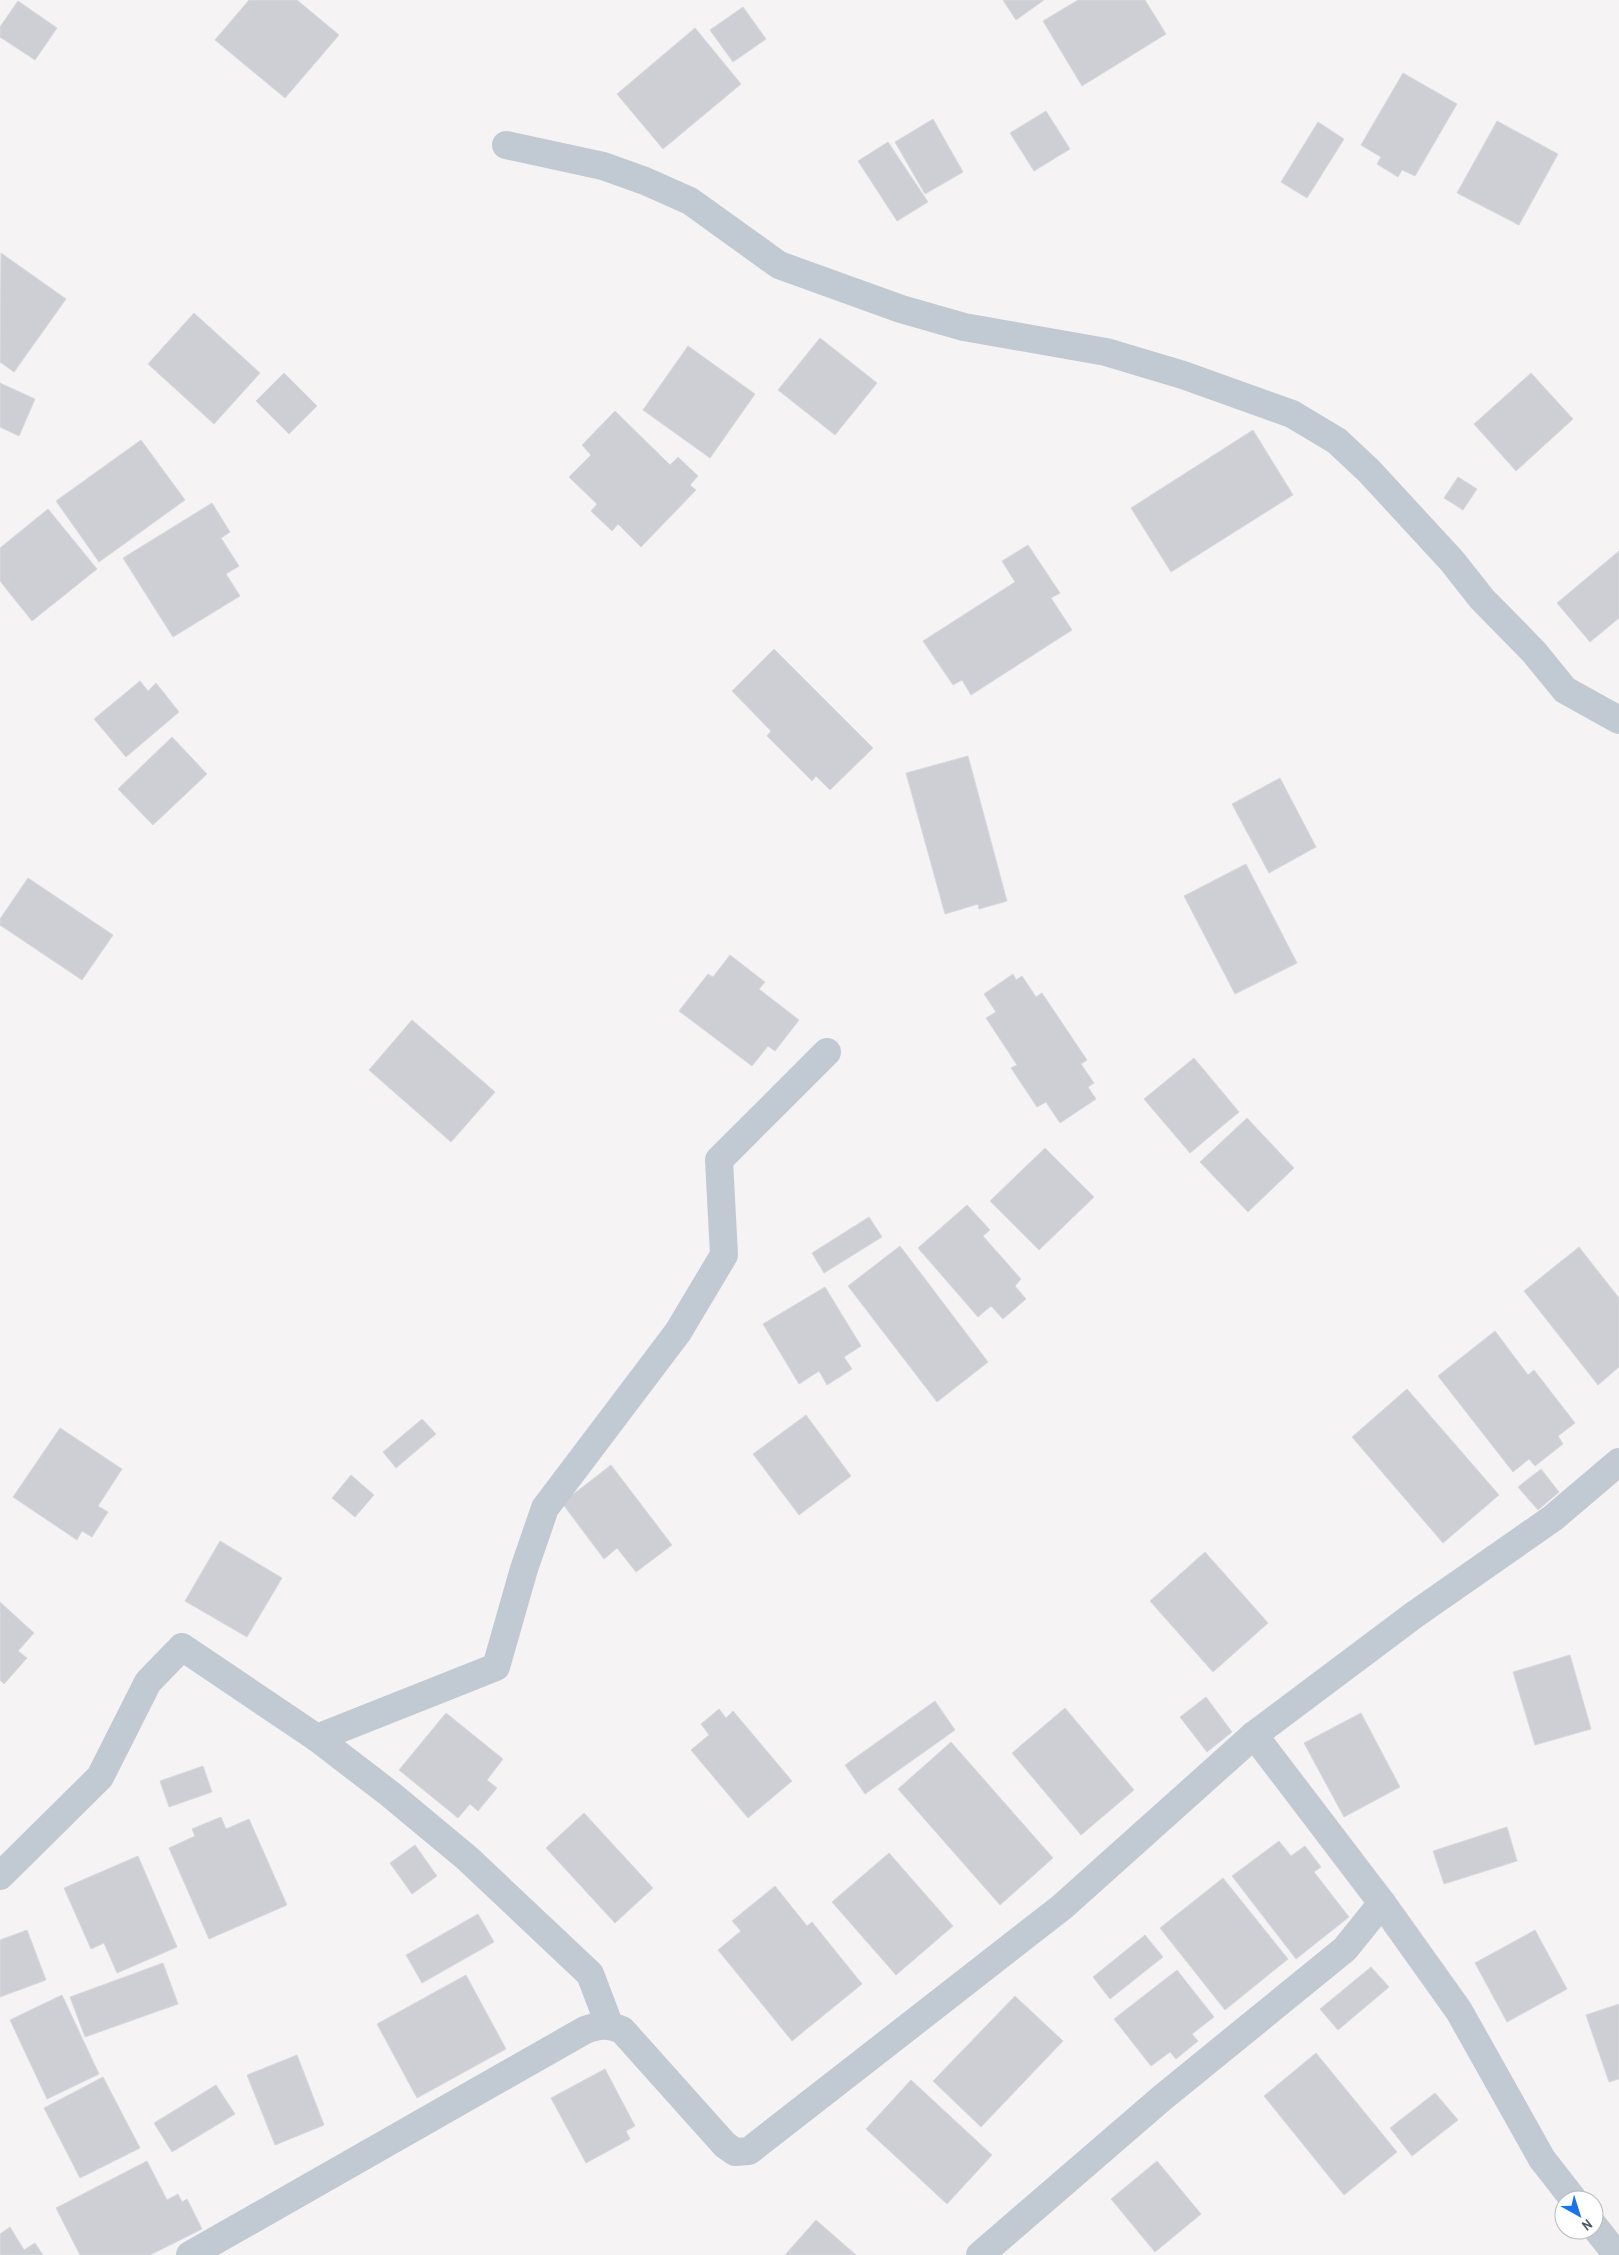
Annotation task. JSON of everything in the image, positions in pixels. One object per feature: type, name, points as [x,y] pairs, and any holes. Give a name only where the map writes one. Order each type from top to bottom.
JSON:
[{"type":"street","points":[[506,145],[603,166],[646,181],[690,201],[779,265],[901,310],[964,327],[1106,352],[1183,375],[1292,414],[1337,441],[1368,471],[1452,561],[1482,599],[1534,652],[1565,690],[1619,720]]},
{"type":"street","points":[[317,1738],[496,1667],[524,1569],[545,1508],[678,1332],[724,1255],[720,1160],[827,1052]]},
{"type":"street","points":[[190,2255],[585,2030],[597,2026],[609,2024],[622,2030],[725,2145],[735,2152],[749,2151],[1062,1907],[1254,1735],[1414,1615],[1553,1518],[1619,1462]]},
{"type":"street","points":[[0,1876],[100,1777],[148,1682],[182,1646],[317,1738],[390,1794],[467,1858],[590,1974],[609,2024]]},
{"type":"street","points":[[1254,1735],[1382,1903],[1459,2011],[1542,2159],[1566,2190]]},
{"type":"street","points":[[980,2255],[1154,2105],[1345,1949],[1382,1903]]},
{"type":"street","points":[[1604,2239],[1617,2255]]},
{"type":"building","points":[[249,0],[297,0],[339,35],[285,98],[215,40]]},
{"type":"building","points":[[1003,0],[1044,0],[1016,20]]},
{"type":"building","points":[[1078,0],[1145,0],[1166,34],[1082,86],[1043,21]]},
{"type":"building","points":[[18,1],[57,28],[35,60],[0,37],[0,27]]},
{"type":"building","points":[[743,7],[766,39],[733,62],[710,30]]},
{"type":"building","points":[[695,28],[741,84],[663,149],[617,94]]},
{"type":"building","points":[[1403,73],[1457,104],[1415,176],[1402,170],[1398,177],[1377,164],[1381,157],[1361,145]]},
{"type":"building","points":[[1046,111],[1070,149],[1034,171],[1010,133]]},
{"type":"building","points":[[933,119],[963,172],[925,194],[895,142]]},
{"type":"building","points":[[1497,121],[1558,154],[1519,225],[1457,193]]},
{"type":"building","points":[[1318,122],[1344,139],[1307,198],[1281,182]]},
{"type":"building","points":[[888,142],[928,202],[897,221],[858,161]]},
{"type":"building","points":[[1,253],[66,299],[14,372],[0,362]]},
{"type":"building","points":[[194,313],[260,373],[214,424],[148,364]]},
{"type":"building","points":[[820,338],[877,383],[835,435],[778,390]]},
{"type":"building","points":[[688,346],[755,394],[710,458],[643,410]]},
{"type":"building","points":[[284,373],[317,406],[289,434],[256,401]]},
{"type":"building","points":[[1531,373],[1573,419],[1516,471],[1474,424]]},
{"type":"building","points":[[0,383],[35,399],[19,436],[0,427]]},
{"type":"building","points":[[615,411],[670,465],[678,457],[698,476],[690,485],[696,490],[641,547],[618,524],[612,531],[591,511],[597,504],[569,477],[591,455],[582,445]]},
{"type":"building","points":[[1253,430],[1293,495],[1171,572],[1131,508]]},
{"type":"building","points":[[141,440],[185,500],[99,562],[56,501]]},
{"type":"building","points":[[1458,477],[1477,489],[1463,510],[1444,498]]},
{"type":"building","points":[[212,503],[230,532],[221,538],[239,566],[226,574],[240,596],[173,637],[123,558]]},
{"type":"building","points":[[48,509],[97,569],[32,621],[0,581],[0,548]]},
{"type":"building","points":[[1028,545],[1060,593],[1051,598],[1072,630],[971,695],[962,680],[953,685],[923,641],[1015,582],[1002,561]]},
{"type":"building","points":[[1619,551],[1619,618],[1590,642],[1557,603]]},
{"type":"building","points":[[774,649],[873,748],[830,790],[816,776],[812,781],[767,736],[771,731],[732,691]]},
{"type":"building","points":[[140,681],[148,691],[156,683],[179,712],[126,757],[94,719]]},
{"type":"building","points":[[172,737],[207,774],[153,825],[118,789]]},
{"type":"building","points":[[968,756],[1007,901],[979,909],[978,904],[945,914],[906,773]]},
{"type":"building","points":[[1280,778],[1316,847],[1269,873],[1232,804]]},
{"type":"building","points":[[1246,864],[1297,963],[1235,994],[1184,896]]},
{"type":"building","points":[[28,878],[113,935],[82,980],[0,925],[0,919]]},
{"type":"building","points":[[730,955],[765,982],[759,989],[799,1020],[775,1051],[768,1046],[752,1066],[679,1011],[708,974],[713,977]]},
{"type":"building","points":[[1013,974],[1016,980],[1022,976],[1036,997],[1042,993],[1087,1060],[1081,1064],[1094,1083],[1088,1087],[1096,1099],[1060,1123],[1046,1102],[1037,1107],[1011,1068],[1017,1065],[986,1018],[996,1012],[984,994]]},
{"type":"building","points":[[412,1020],[495,1092],[451,1142],[369,1070]]},
{"type":"building","points":[[1194,1058],[1239,1112],[1190,1153],[1144,1099]]},
{"type":"building","points":[[1247,1118],[1294,1168],[1248,1212],[1200,1162]]},
{"type":"building","points":[[1045,1148],[1094,1197],[1039,1250],[990,1201]]},
{"type":"building","points":[[967,1205],[990,1230],[983,1236],[1021,1279],[1015,1286],[1026,1299],[1003,1319],[991,1306],[978,1317],[918,1248]]},
{"type":"building","points":[[869,1217],[882,1237],[824,1273],[812,1253]]},
{"type":"building","points":[[900,1246],[988,1362],[937,1402],[848,1286]]},
{"type":"building","points":[[1579,1247],[1619,1298],[1619,1367],[1598,1385],[1524,1291]]},
{"type":"building","points":[[825,1287],[861,1346],[844,1357],[852,1369],[827,1385],[819,1371],[799,1384],[763,1324]]},
{"type":"building","points":[[1495,1331],[1528,1375],[1534,1370],[1575,1423],[1558,1436],[1563,1444],[1535,1466],[1529,1459],[1513,1472],[1438,1376]]},
{"type":"building","points":[[1407,1389],[1499,1495],[1443,1543],[1352,1437]]},
{"type":"building","points":[[806,1415],[851,1476],[799,1515],[753,1454]]},
{"type":"building","points":[[422,1419],[436,1434],[396,1468],[383,1452]]},
{"type":"building","points":[[60,1428],[122,1469],[98,1506],[108,1512],[92,1537],[82,1531],[77,1540],[13,1497]]},
{"type":"building","points":[[611,1465],[672,1545],[636,1572],[617,1548],[604,1559],[562,1503]]},
{"type":"building","points":[[1541,1469],[1559,1492],[1538,1510],[1518,1487]]},
{"type":"building","points":[[351,1475],[374,1495],[355,1517],[332,1498]]},
{"type":"building","points":[[220,1541],[282,1578],[247,1637],[185,1601]]},
{"type":"building","points":[[1205,1552],[1268,1623],[1213,1672],[1150,1601]]},
{"type":"building","points":[[0,1602],[34,1633],[18,1651],[27,1658],[4,1684],[0,1680]]},
{"type":"building","points":[[1570,1655],[1591,1729],[1535,1745],[1513,1672]]},
{"type":"building","points":[[1206,1697],[1232,1732],[1207,1752],[1180,1717]]},
{"type":"building","points":[[935,1701],[955,1730],[865,1794],[845,1765]]},
{"type":"building","points":[[1065,1708],[1134,1790],[1081,1835],[1012,1753]]},
{"type":"building","points":[[719,1709],[726,1718],[733,1711],[792,1781],[748,1818],[691,1750],[709,1735],[701,1724]]},
{"type":"building","points":[[446,1713],[503,1759],[487,1780],[497,1788],[478,1811],[470,1804],[458,1818],[399,1770]]},
{"type":"building","points":[[1361,1713],[1400,1787],[1344,1817],[1304,1743]]},
{"type":"building","points":[[951,1742],[1053,1858],[1000,1905],[898,1789]]},
{"type":"building","points":[[203,1766],[212,1792],[169,1807],[160,1781]]},
{"type":"building","points":[[584,1813],[653,1888],[615,1923],[546,1848]]},
{"type":"building","points":[[221,1817],[226,1829],[249,1819],[287,1905],[209,1939],[169,1848],[195,1836],[192,1829]]},
{"type":"building","points":[[1507,1827],[1517,1861],[1444,1884],[1433,1851]]},
{"type":"building","points":[[1279,1841],[1291,1856],[1305,1846],[1321,1867],[1314,1872],[1349,1917],[1296,1959],[1232,1876]]},
{"type":"building","points":[[415,1845],[437,1876],[412,1894],[390,1863]]},
{"type":"building","points":[[889,1853],[953,1926],[896,1975],[832,1902]]},
{"type":"building","points":[[138,1856],[177,1947],[117,1973],[104,1943],[91,1949],[64,1888]]},
{"type":"building","points":[[1223,1878],[1288,1959],[1225,2010],[1160,1928]]},
{"type":"building","points":[[775,1886],[807,1926],[812,1922],[862,1984],[792,2041],[718,1950],[741,1931],[732,1921]]},
{"type":"building","points":[[478,1914],[494,1942],[422,1983],[406,1955]]},
{"type":"building","points":[[27,1930],[46,1980],[0,1997],[0,1940]]},
{"type":"building","points":[[1535,1930],[1567,1989],[1507,2022],[1475,1963]]},
{"type":"building","points":[[1145,1935],[1163,1957],[1110,1999],[1093,1977]]},
{"type":"building","points":[[163,1963],[178,2004],[85,2037],[70,1997]]},
{"type":"building","points":[[1371,1967],[1389,1987],[1338,2030],[1320,2009]]},
{"type":"building","points":[[1177,1970],[1214,2017],[1192,2034],[1198,2041],[1176,2059],[1170,2052],[1151,2066],[1114,2019]]},
{"type":"building","points":[[466,1975],[506,2049],[417,2098],[377,2024]]},
{"type":"building","points":[[62,1995],[99,2074],[47,2099],[10,2020]]},
{"type":"building","points":[[1015,1996],[1063,2041],[981,2127],[933,2081]]},
{"type":"building","points":[[1619,2004],[1619,2079],[1609,2082],[1586,2015]]},
{"type":"building","points":[[1316,2053],[1397,2152],[1344,2195],[1264,2096]]},
{"type":"building","points":[[297,2055],[324,2125],[275,2145],[247,2075]]},
{"type":"building","points":[[605,2069],[635,2126],[626,2131],[630,2139],[586,2163],[551,2098]]},
{"type":"building","points":[[103,2077],[140,2148],[80,2178],[44,2108]]},
{"type":"building","points":[[911,2080],[992,2155],[947,2204],[866,2129]]},
{"type":"building","points":[[216,2085],[235,2114],[172,2152],[154,2123]]},
{"type":"building","points":[[1435,2093],[1458,2120],[1412,2156],[1390,2128]]},
{"type":"building","points":[[147,2161],[167,2200],[178,2194],[182,2202],[187,2199],[202,2229],[150,2255],[80,2255],[56,2208]]},
{"type":"building","points":[[1157,2161],[1201,2214],[1155,2252],[1111,2199]]},
{"type":"building","points":[[816,2220],[856,2255],[785,2255]]},
{"type":"building","points":[[10,2227],[24,2250],[35,2243],[43,2255],[0,2255],[0,2234]]}]
